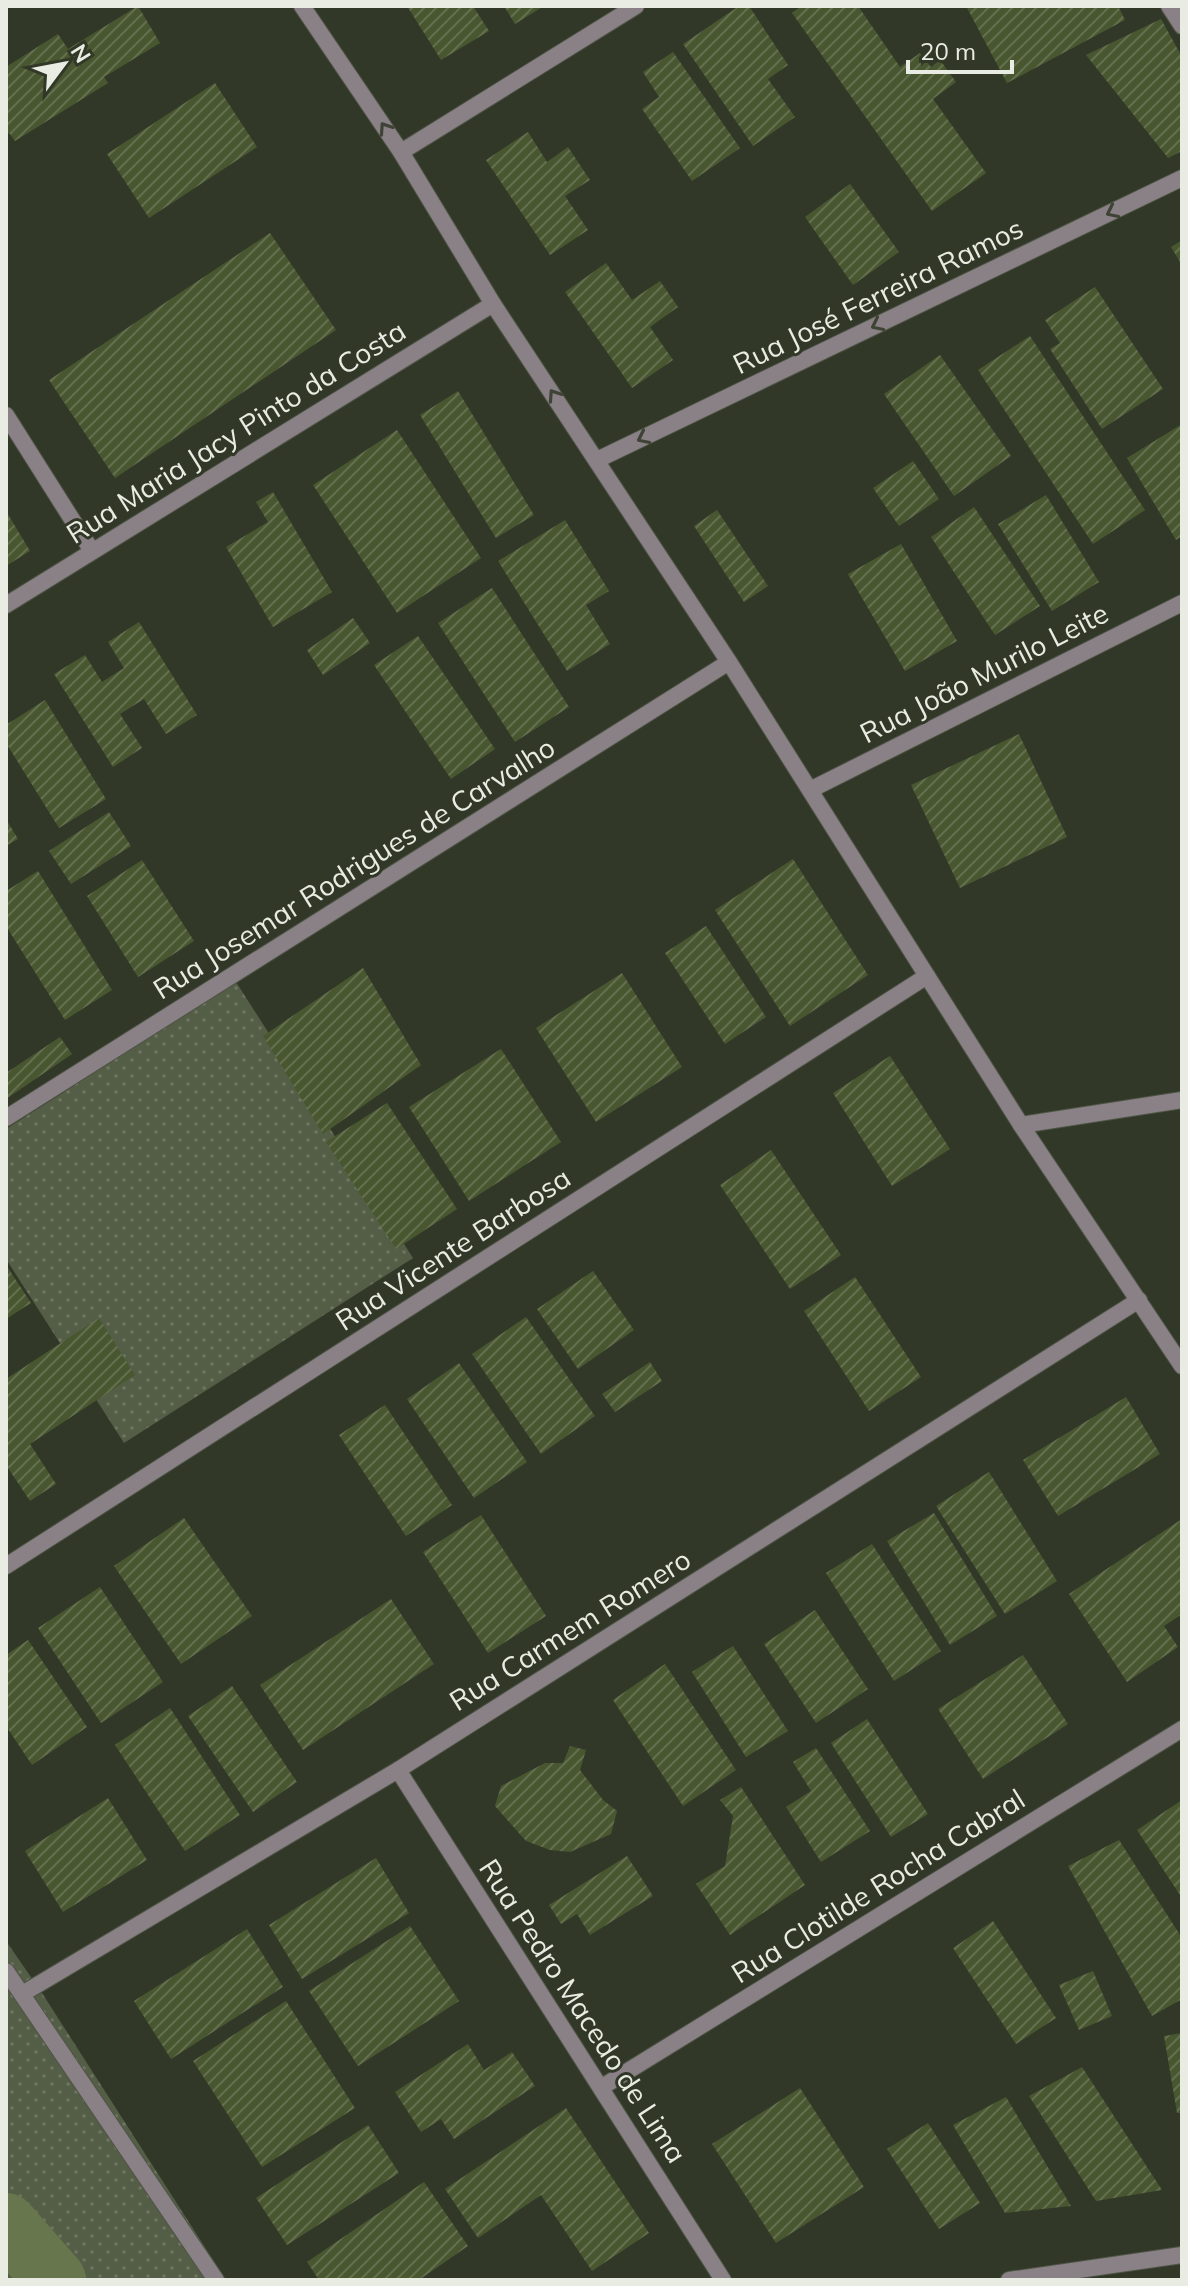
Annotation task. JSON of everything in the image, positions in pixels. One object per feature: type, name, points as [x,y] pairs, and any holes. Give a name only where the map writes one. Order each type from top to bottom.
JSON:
[{"type":"street","points":[[302,6],[401,152],[493,304],[729,662],[1021,1125],[1182,1366]]},
{"type":"street","points":[[401,152],[636,6]]},
{"type":"street","points":[[1169,6],[1182,26]]},
{"type":"street","name":"Rua José Ferreira Ramos","points":[[597,460],[1182,178]]},
{"type":"street","name":"Rua Maria Jacy Pinto da Costa","points":[[6,605],[493,304]]},
{"type":"street","points":[[6,415],[92,551]]},
{"type":"street","name":"Rua João Murilo Leite","points":[[810,790],[1182,603]]},
{"type":"street","name":"Rua Josemar Rodrigues de Carvalho","points":[[6,1118],[729,662]]},
{"type":"street","name":"Rua Vicente Barbosa","points":[[6,1566],[927,976]]},
{"type":"street","points":[[1021,1125],[1182,1100]]},
{"type":"street","name":"Rua Carmem Romero","points":[[22,1994],[398,1770],[1139,1300]]},
{"type":"street","name":"Rua Clotilde Rocha Cabral","points":[[602,2087],[1182,1729]]},
{"type":"street","name":"Rua Pedro Macedo de Lima","points":[[398,1770],[723,2280]]},
{"type":"street","points":[[6,1971],[216,2280]]},
{"type":"street","points":[[1009,2280],[1182,2255]]},
{"type":"green space","points":[[236,982],[413,1258],[124,1443],[6,1259],[6,1129]]},
{"type":"green space","points":[[6,1941],[42,1993],[226,2280],[6,2280]]},
{"type":"building","points":[[138,6],[160,43],[104,77],[108,83],[15,141],[9,133],[6,135],[6,67],[58,34],[68,49]]},
{"type":"building","points":[[407,6],[473,6],[489,31],[441,60]]},
{"type":"building","points":[[504,6],[544,6],[515,24]]},
{"type":"building","points":[[739,6],[749,6],[788,65],[768,79],[795,117],[753,146],[683,44]]},
{"type":"building","points":[[801,6],[858,6],[900,67],[920,53],[931,67],[940,60],[956,82],[933,99],[986,173],[932,211],[792,13]]},
{"type":"building","points":[[966,6],[1118,6],[1125,20],[1007,83]]},
{"type":"building","points":[[1161,19],[1182,57],[1182,151],[1168,158],[1086,55]]},
{"type":"building","points":[[673,52],[740,148],[692,181],[642,109],[659,97],[643,72]]},
{"type":"building","points":[[215,83],[257,147],[149,218],[107,154]]},
{"type":"building","points":[[528,132],[547,162],[568,147],[590,180],[565,196],[588,230],[550,255],[486,160]]},
{"type":"building","points":[[850,184],[899,252],[853,285],[805,217]]},
{"type":"building","points":[[270,233],[336,330],[115,478],[49,380]]},
{"type":"building","points":[[1182,240],[1182,265],[1171,247]]},
{"type":"building","points":[[606,263],[632,300],[660,281],[678,307],[650,327],[673,360],[632,388],[565,292]]},
{"type":"building","points":[[1095,287],[1163,389],[1102,429],[1050,349],[1060,343],[1045,320]]},
{"type":"building","points":[[1030,336],[1145,510],[1093,544],[978,370]]},
{"type":"building","points":[[940,355],[1011,456],[954,496],[884,394]]},
{"type":"building","points":[[458,391],[534,515],[496,538],[420,415]]},
{"type":"building","points":[[1182,424],[1182,536],[1176,540],[1127,458]]},
{"type":"building","points":[[397,430],[481,558],[397,613],[313,485]]},
{"type":"building","points":[[913,461],[939,499],[899,526],[873,488]]},
{"type":"building","points":[[273,492],[332,592],[273,627],[226,547],[268,522],[256,502]]},
{"type":"building","points":[[1046,495],[1099,582],[1052,611],[998,524]]},
{"type":"building","points":[[974,507],[1040,606],[995,635],[931,537]]},
{"type":"building","points":[[717,510],[768,586],[744,602],[694,526]]},
{"type":"building","points":[[6,511],[30,551],[6,566]]},
{"type":"building","points":[[565,520],[609,591],[586,605],[610,644],[567,671],[498,561]]},
{"type":"building","points":[[901,544],[957,641],[905,671],[848,574]]},
{"type":"building","points":[[492,588],[569,707],[515,742],[438,623]]},
{"type":"building","points":[[353,618],[370,643],[323,675],[307,650]]},
{"type":"building","points":[[139,622],[197,715],[166,734],[144,699],[120,714],[142,748],[113,767],[54,674],[85,655],[102,682],[124,668],[108,642]]},
{"type":"building","points":[[418,636],[495,749],[451,779],[374,665]]},
{"type":"building","points":[[45,700],[106,799],[59,828],[6,743],[6,725]]},
{"type":"building","points":[[1019,734],[1067,837],[960,888],[911,785]]},
{"type":"building","points":[[109,812],[131,846],[71,884],[49,851]]},
{"type":"building","points":[[6,819],[18,839],[6,846]]},
{"type":"building","points":[[793,859],[868,975],[790,1026],[715,910]]},
{"type":"building","points":[[142,860],[194,941],[138,977],[87,896]]},
{"type":"building","points":[[38,871],[112,990],[65,1020],[6,926],[6,891]]},
{"type":"building","points":[[706,926],[766,1017],[725,1044],[665,953]]},
{"type":"building","points":[[363,968],[421,1065],[323,1134],[263,1036]]},
{"type":"building","points":[[622,973],[682,1067],[596,1122],[536,1028]]},
{"type":"building","points":[[60,1037],[72,1054],[6,1099],[6,1073]]},
{"type":"building","points":[[501,1049],[561,1142],[469,1201],[409,1107]]},
{"type":"building","points":[[890,1056],[950,1149],[892,1186],[833,1093]]},
{"type":"building","points":[[387,1103],[457,1209],[396,1249],[326,1142]]},
{"type":"building","points":[[771,1150],[841,1255],[790,1289],[720,1185]]},
{"type":"building","points":[[6,1265],[31,1303],[6,1319]]},
{"type":"building","points":[[593,1271],[634,1330],[578,1369],[537,1309]]},
{"type":"building","points":[[855,1277],[921,1377],[869,1411],[804,1311]]},
{"type":"building","points":[[526,1317],[595,1416],[541,1454],[472,1354]]},
{"type":"building","points":[[99,1318],[135,1375],[30,1444],[56,1484],[30,1501],[6,1465],[6,1379]]},
{"type":"building","points":[[650,1362],[662,1381],[615,1412],[602,1394]]},
{"type":"building","points":[[459,1363],[527,1462],[474,1498],[407,1399]]},
{"type":"building","points":[[1126,1397],[1160,1454],[1058,1516],[1023,1460]]},
{"type":"building","points":[[385,1405],[452,1505],[406,1536],[339,1435]]},
{"type":"building","points":[[989,1472],[1057,1581],[1005,1614],[936,1506]]},
{"type":"building","points":[[934,1513],[997,1616],[950,1645],[887,1541]]},
{"type":"building","points":[[481,1515],[546,1616],[488,1653],[423,1552]]},
{"type":"building","points":[[184,1518],[252,1616],[181,1664],[114,1566]]},
{"type":"building","points":[[1182,1519],[1182,1614],[1164,1626],[1178,1647],[1127,1682],[1069,1594]]},
{"type":"building","points":[[872,1544],[941,1651],[894,1681],[826,1573]]},
{"type":"building","points":[[100,1587],[163,1682],[101,1723],[38,1628]]},
{"type":"building","points":[[391,1599],[434,1664],[303,1750],[260,1685]]},
{"type":"building","points":[[815,1610],[868,1689],[816,1723],[764,1644]]},
{"type":"building","points":[[28,1640],[87,1727],[32,1765],[6,1726],[6,1655]]},
{"type":"building","points":[[733,1646],[788,1731],[746,1757],[692,1672]]},
{"type":"building","points":[[1023,1655],[1068,1724],[983,1779],[938,1709]]},
{"type":"building","points":[[665,1664],[736,1770],[683,1806],[613,1700]]},
{"type":"building","points":[[232,1686],[297,1782],[253,1812],[188,1716]]},
{"type":"building","points":[[170,1708],[240,1815],[185,1851],[115,1745]]},
{"type":"building","points":[[867,1719],[928,1814],[891,1837],[831,1743]]},
{"type":"building","points":[[570,1746],[586,1750],[580,1770],[603,1800],[617,1811],[611,1834],[570,1852],[550,1850],[526,1841],[495,1806],[501,1786],[545,1763],[563,1763]]},
{"type":"building","points":[[816,1748],[870,1831],[821,1862],[786,1807],[811,1791],[793,1762]]},
{"type":"building","points":[[741,1787],[805,1885],[730,1935],[696,1884],[725,1866],[733,1816],[720,1800]]},
{"type":"building","points":[[108,1798],[147,1860],[63,1912],[25,1851]]},
{"type":"building","points":[[1182,1800],[1182,1898],[1137,1830]]},
{"type":"building","points":[[1119,1840],[1182,1938],[1182,1999],[1152,2016],[1068,1866]]},
{"type":"building","points":[[627,1856],[653,1896],[590,1935],[577,1914],[561,1924],[549,1905]]},
{"type":"building","points":[[376,1858],[409,1913],[302,1979],[269,1925]]},
{"type":"building","points":[[993,1921],[1056,2018],[1016,2044],[953,1948]]},
{"type":"building","points":[[410,1926],[459,2001],[358,2066],[309,1991]]},
{"type":"building","points":[[247,1929],[283,1987],[171,2059],[134,2001]]},
{"type":"building","points":[[1093,1971],[1112,2016],[1079,2030],[1059,1985]]},
{"type":"building","points":[[286,2001],[355,2108],[262,2167],[193,2061]]},
{"type":"building","points":[[1182,2033],[1182,2113],[1177,2113],[1164,2036]]},
{"type":"building","points":[[468,2044],[484,2070],[512,2052],[535,2086],[454,2139],[441,2119],[421,2132],[395,2092]]},
{"type":"building","points":[[1082,2067],[1162,2190],[1096,2201],[1029,2096]]},
{"type":"building","points":[[800,2088],[864,2187],[776,2243],[712,2144]]},
{"type":"building","points":[[1006,2097],[1071,2206],[1005,2213],[953,2125]]},
{"type":"building","points":[[566,2108],[649,2233],[592,2271],[541,2195],[478,2238],[445,2189]]},
{"type":"building","points":[[928,2123],[980,2203],[939,2229],[887,2149]]},
{"type":"building","points":[[368,2125],[399,2173],[287,2245],[256,2198]]},
{"type":"building","points":[[424,2182],[468,2246],[419,2280],[319,2280],[307,2262]]},
{"type":"waterway","points":[[6,2224],[55,2280]]}]
